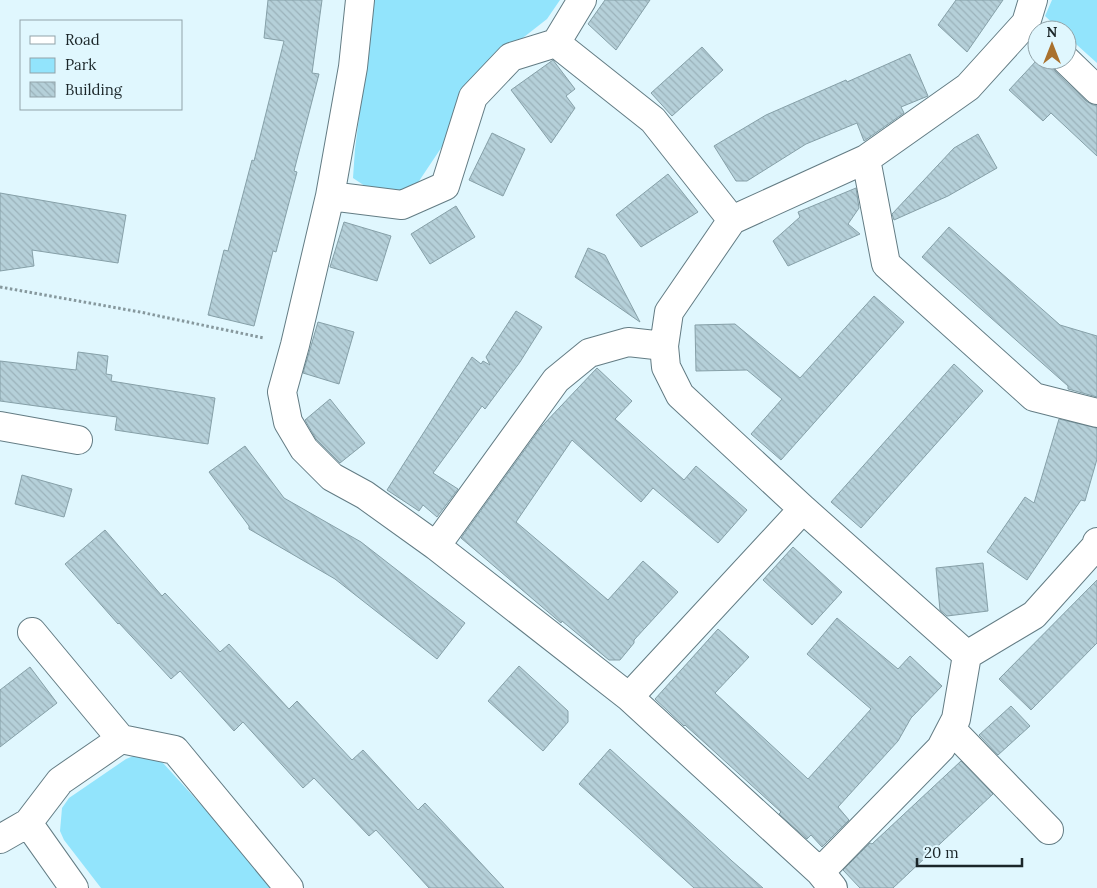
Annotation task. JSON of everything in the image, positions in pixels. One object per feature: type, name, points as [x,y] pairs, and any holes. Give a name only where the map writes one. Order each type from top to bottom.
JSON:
[{"type":"street","points":[[360,0],[353,67],[330,196],[282,392],[288,422],[304,449],[332,476],[365,495],[436,546],[629,697],[827,880],[941,748],[956,719],[967,655],[1034,615],[1097,545]]},
{"type":"street","points":[[330,196],[402,205],[445,186],[473,97],[511,57],[556,43],[582,0]]},
{"type":"street","points":[[967,655],[803,509],[680,395],[666,367],[664,346],[669,312],[732,220],[866,159],[968,87],[1032,19]]},
{"type":"street","points":[[556,43],[652,120],[732,220]]},
{"type":"street","points":[[1076,70],[1097,90]]},
{"type":"street","points":[[866,159],[886,264],[1034,397],[1097,413]]},
{"type":"street","points":[[436,546],[556,380],[589,353],[628,342],[664,346]]},
{"type":"street","points":[[0,426],[78,440]]},
{"type":"street","points":[[629,697],[803,509]]},
{"type":"street","points":[[32,632],[121,739],[175,750],[289,888]]},
{"type":"street","points":[[951,730],[1049,830]]},
{"type":"street","points":[[0,839],[28,824],[60,781],[121,739]]},
{"type":"street","points":[[28,824],[74,888]]},
{"type":"path","points":[[0,287],[140,312],[295,345]]},
{"type":"green space","points":[[374,0],[560,0],[547,19],[506,51],[413,190],[371,190],[353,178]]},
{"type":"green space","points":[[1052,0],[1097,0],[1097,63],[1077,45],[1077,20],[1049,20],[1045,16]]},
{"type":"green space","points":[[136,755],[156,758],[163,763],[277,888],[101,888],[64,840],[60,831],[62,808],[69,798],[126,759]]},
{"type":"building","points":[[268,0],[322,0],[312,73],[319,74],[294,171],[297,172],[276,252],[273,251],[254,326],[208,315],[224,250],[228,251],[252,160],[254,161],[284,41],[264,38]]},
{"type":"building","points":[[605,0],[650,0],[616,50],[588,24]]},
{"type":"building","points":[[956,0],[1003,0],[967,52],[938,25]]},
{"type":"building","points":[[702,47],[723,70],[672,116],[651,93]]},
{"type":"building","points":[[910,54],[928,96],[901,107],[904,113],[864,141],[857,123],[806,144],[747,181],[736,181],[714,146],[766,115]]},
{"type":"building","points":[[553,60],[575,89],[566,96],[575,108],[551,143],[511,90]]},
{"type":"building","points":[[1028,70],[1054,70],[1086,101],[1097,105],[1097,156],[1051,113],[1043,121],[1009,90]]},
{"type":"building","points":[[492,133],[525,149],[503,196],[469,180]]},
{"type":"building","points":[[978,134],[997,168],[948,196],[894,220],[892,214],[954,148]]},
{"type":"building","points":[[668,174],[698,212],[641,247],[616,215]]},
{"type":"building","points":[[856,188],[859,208],[848,224],[860,234],[788,266],[773,241],[800,217],[798,212]]},
{"type":"building","points":[[0,193],[126,215],[118,263],[32,250],[34,266],[0,271]]},
{"type":"building","points":[[456,206],[475,237],[430,264],[411,234]]},
{"type":"building","points":[[344,222],[391,236],[377,281],[330,267]]},
{"type":"building","points":[[949,227],[1060,325],[1097,336],[1097,397],[1068,389],[1068,386],[922,257]]},
{"type":"building","points":[[588,248],[605,255],[640,322],[575,277]]},
{"type":"building","points":[[874,296],[904,322],[781,460],[751,434],[782,399],[747,370],[696,371],[695,325],[735,324],[800,378]]},
{"type":"building","points":[[516,311],[542,327],[520,362],[485,409],[482,406],[433,473],[458,489],[437,517],[423,505],[419,511],[387,490],[472,357],[481,364],[483,361],[490,365],[486,357]]},
{"type":"building","points":[[318,322],[354,332],[339,384],[303,373]]},
{"type":"building","points":[[78,352],[108,356],[106,374],[112,375],[111,381],[215,398],[208,444],[115,430],[117,417],[0,401],[0,361],[76,370]]},
{"type":"building","points":[[954,364],[983,391],[861,528],[831,502]]},
{"type":"building","points":[[597,368],[632,401],[615,419],[684,480],[696,466],[747,510],[718,543],[653,488],[641,502],[572,440],[516,522],[608,600],[643,561],[678,592],[634,640],[634,643],[620,660],[609,660],[562,621],[561,623],[461,538],[542,426]]},
{"type":"building","points":[[330,399],[365,443],[340,463],[316,439],[305,420]]},
{"type":"building","points":[[1059,419],[1097,428],[1097,459],[1085,501],[1081,500],[1027,580],[987,552],[1025,497],[1034,503]]},
{"type":"building","points":[[245,446],[284,498],[361,542],[465,623],[437,659],[335,579],[249,529],[249,526],[209,472]]},
{"type":"building","points":[[22,475],[72,489],[64,517],[15,504]]},
{"type":"building","points":[[105,530],[162,596],[165,593],[220,652],[229,644],[289,709],[297,701],[352,760],[363,750],[418,810],[425,803],[504,888],[429,888],[376,830],[369,836],[314,778],[303,788],[243,722],[234,731],[180,671],[171,679],[118,624],[65,564]]},
{"type":"building","points":[[793,547],[842,592],[812,625],[763,580]]},
{"type":"building","points":[[983,563],[988,611],[947,616],[940,610],[936,568]]},
{"type":"building","points":[[1097,580],[1097,643],[1031,710],[999,679]]},
{"type":"building","points":[[837,618],[898,669],[910,656],[942,686],[911,718],[898,741],[838,807],[849,820],[822,847],[811,835],[807,839],[779,814],[781,812],[655,699],[718,629],[749,657],[715,693],[808,779],[871,709],[807,654]]},
{"type":"building","points":[[519,666],[568,711],[568,722],[543,751],[488,701]]},
{"type":"building","points":[[30,667],[57,703],[0,747],[0,690]]},
{"type":"building","points":[[1011,706],[1030,726],[998,755],[979,735]]},
{"type":"building","points":[[610,749],[763,888],[694,888],[579,784]]},
{"type":"building","points":[[961,761],[993,794],[893,888],[860,888],[843,870],[870,843],[872,844]]}]
